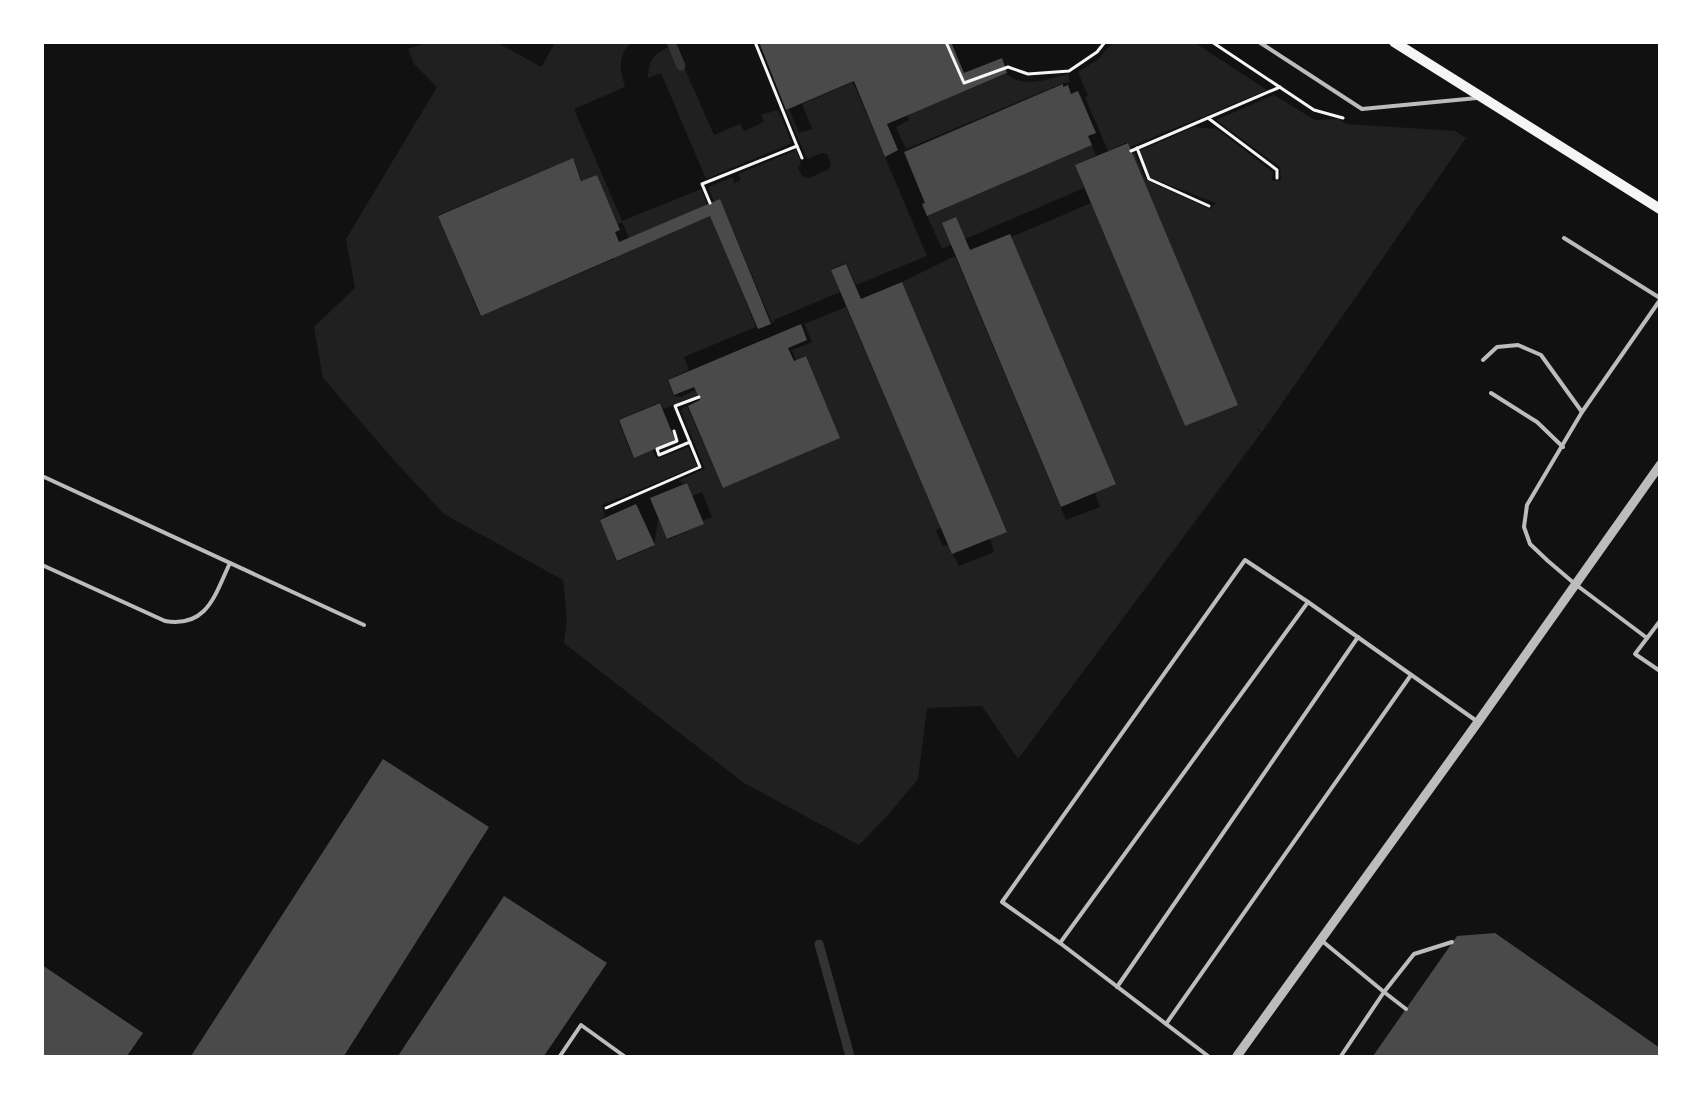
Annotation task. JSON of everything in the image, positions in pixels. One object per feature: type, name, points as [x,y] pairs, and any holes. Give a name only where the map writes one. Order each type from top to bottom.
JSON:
[{"type":"main road","points":[[1394,42],[1660,209]]},
{"type":"street","points":[[1237,1056],[1478,722],[1660,465]]},
{"type":"lane","points":[[1259,42],[1362,109],[1481,97]]},
{"type":"lane","points":[[1564,238],[1660,299],[1582,412],[1563,447],[1526,505],[1524,527],[1530,544],[1575,584],[1647,638]]},
{"type":"lane","points":[[1483,360],[1497,346],[1518,345],[1541,355],[1582,412]]},
{"type":"lane","points":[[1491,393],[1537,422],[1563,447]]},
{"type":"lane","points":[[42,476],[364,625]]},
{"type":"lane","points":[[1208,1056],[1060,943],[1002,902],[1245,560],[1478,722]]},
{"type":"lane","points":[[42,565],[165,621],[182,623],[199,617],[205,611],[230,563]]},
{"type":"lane","points":[[1060,943],[1308,602]]},
{"type":"lane","points":[[1660,621],[1635,654],[1660,671]]},
{"type":"lane","points":[[1117,987],[1358,637]]},
{"type":"lane","points":[[1166,1024],[1411,675]]},
{"type":"lane","points":[[1321,940],[1406,1009]]},
{"type":"lane","points":[[1341,1056],[1384,992],[1414,954],[1452,942]]},
{"type":"lane","points":[[560,1056],[581,1024],[624,1056]]},
{"type":"path","points":[[755,42],[802,158]]},
{"type":"path","points":[[946,42],[964,83],[1008,67],[1028,74],[1069,71],[1097,52],[1105,42]]},
{"type":"path","points":[[1131,151],[1280,88]]},
{"type":"path","points":[[1208,118],[1277,170],[1277,178]]},
{"type":"path","points":[[710,203],[702,184],[797,146]]},
{"type":"path","points":[[1137,148],[1149,179],[1209,206]]},
{"type":"path","points":[[606,508],[700,467],[675,406],[699,397]]},
{"type":"path","points":[[674,431],[677,440],[657,449],[659,454],[690,442]]},
{"type":"shaded area","points":[[427,43],[498,43],[541,67],[555,43],[631,43],[623,53],[621,64],[625,87],[574,109],[622,221],[701,189],[707,205],[629,238],[622,222],[618,224],[597,175],[582,181],[573,158],[438,215],[480,316],[614,259],[614,257],[710,215],[756,327],[684,357],[689,370],[667,380],[674,396],[681,397],[695,390],[698,395],[663,409],[660,402],[618,420],[633,457],[651,448],[657,459],[688,447],[697,466],[602,505],[605,516],[600,519],[617,562],[654,546],[658,519],[668,540],[703,524],[702,521],[712,517],[702,492],[692,496],[687,482],[682,484],[680,480],[705,469],[681,411],[682,408],[687,406],[723,488],[839,438],[806,355],[796,360],[792,350],[812,342],[804,324],[846,307],[941,527],[936,531],[943,546],[948,545],[959,566],[994,552],[990,539],[1007,531],[902,282],[955,256],[1066,520],[1100,507],[1095,493],[1116,483],[1011,237],[1091,203],[1185,426],[1237,405],[1132,154],[1135,153],[1146,180],[1210,209],[1216,203],[1151,178],[1139,151],[1194,127],[1217,129],[1273,172],[1272,181],[1281,180],[1280,167],[1216,120],[1274,95],[1315,120],[1338,119],[1347,124],[1455,131],[1466,138],[1262,432],[1253,425],[1261,433],[1018,759],[982,706],[927,708],[918,779],[888,815],[859,845],[744,783],[564,643],[567,620],[563,580],[444,514],[392,458],[323,378],[314,327],[355,288],[346,239],[437,87],[414,64],[408,49]]},
{"type":"shaded area","points":[[1113,43],[1195,43],[1267,90],[1130,147],[1127,142],[1108,151],[1085,97],[1088,96],[1078,72],[1097,60]]},
{"type":"shaded area","points":[[669,47],[678,68],[684,67],[714,135],[740,124],[744,131],[764,122],[761,115],[778,110],[792,143],[706,179],[661,73],[648,78],[652,59],[659,52]]},
{"type":"shaded area","points":[[1007,74],[1013,79],[1020,81],[1036,82],[1068,74],[1070,82],[1061,84],[906,149],[896,127],[909,120],[907,114]]},
{"type":"shaded area","points":[[853,82],[927,256],[856,285],[846,263],[831,269],[840,292],[774,320],[775,322],[772,323],[720,200],[714,202],[708,187],[733,177],[733,184],[741,180],[738,174],[796,150],[801,163],[798,168],[802,176],[809,178],[829,169],[831,163],[827,154],[822,153],[807,159],[786,110],[789,109],[799,133],[812,129],[802,104]]},
{"type":"shaded area","points":[[1092,145],[1096,156],[1075,165],[1084,188],[942,249],[927,216]]},
{"type":"building","points":[[759,42],[951,42],[964,73],[1002,58],[1007,73],[887,124],[898,150],[885,157],[854,81],[786,110]]},
{"type":"building","points":[[1063,84],[1063,87],[1068,85],[1071,94],[1078,91],[1096,133],[1088,136],[1092,145],[927,216],[922,204],[925,203],[904,152]]},
{"type":"building","points":[[1128,143],[1238,405],[1185,426],[1075,165]]},
{"type":"building","points":[[573,158],[581,181],[597,175],[620,230],[615,232],[619,242],[720,199],[771,324],[758,329],[710,216],[481,316],[438,216]]},
{"type":"building","points":[[956,217],[970,250],[1010,234],[1116,484],[1061,507],[942,223]]},
{"type":"building","points":[[846,264],[861,299],[902,282],[1007,532],[952,554],[831,270]]},
{"type":"building","points":[[801,324],[807,340],[788,348],[794,361],[806,356],[840,438],[723,488],[688,406],[700,400],[694,387],[674,395],[668,380]]},
{"type":"building","points":[[660,403],[675,440],[634,458],[619,420]]},
{"type":"building","points":[[687,483],[704,524],[667,539],[650,498]]},
{"type":"building","points":[[636,504],[655,545],[617,561],[600,520]]},
{"type":"building","points":[[383,759],[489,827],[344,1056],[191,1056]]},
{"type":"building","points":[[504,896],[607,963],[544,1056],[398,1056]]},
{"type":"building","points":[[1495,933],[1660,1048],[1660,1056],[1373,1056],[1457,936]]},
{"type":"building","points":[[42,965],[143,1033],[127,1056],[42,1056]]},
{"type":"waterway","points":[[671,42],[681,66]]},
{"type":"waterway","points":[[819,944],[850,1056]]}]
